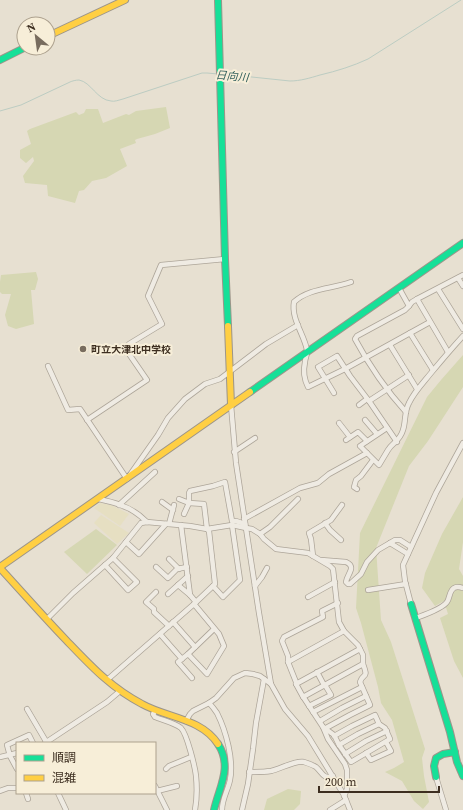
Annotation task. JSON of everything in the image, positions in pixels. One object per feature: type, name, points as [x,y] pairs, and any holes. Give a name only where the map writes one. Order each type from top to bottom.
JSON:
[{"type":"street","points":[[56,32],[125,0]]},
{"type":"street","points":[[218,0],[225,259],[231,405],[234,452],[255,586],[271,684],[285,710],[308,736],[333,776],[350,810]]},
{"type":"street","points":[[0,60],[16,52]]},
{"type":"street","points":[[214,810],[215,800],[223,781],[225,770],[223,751],[218,742],[210,733],[199,725],[155,710],[120,691],[82,656],[0,567],[463,243]]},
{"type":"street","points":[[87,420],[147,380],[127,351],[129,344],[162,324],[148,296],[161,265],[225,259]]},
{"type":"street","points":[[406,412],[365,358],[355,339],[405,310],[412,302],[463,275]]},
{"type":"street","points":[[458,278],[463,286]]},
{"type":"street","points":[[351,282],[311,292],[295,301],[293,307],[308,352],[304,374],[308,387],[345,369],[430,322]]},
{"type":"street","points":[[399,288],[410,306]]},
{"type":"street","points":[[438,289],[463,329]]},
{"type":"street","points":[[418,299],[448,352]]},
{"type":"street","points":[[126,479],[158,435],[168,418],[185,399],[205,384],[216,381],[266,344],[298,325]]},
{"type":"street","points":[[410,333],[433,370]]},
{"type":"street","points":[[387,428],[360,446],[378,465],[389,449],[397,442],[403,432],[408,404],[433,370],[463,336]]},
{"type":"street","points":[[390,345],[418,390]]},
{"type":"street","points":[[334,393],[318,367],[337,356],[397,442]]},
{"type":"street","points":[[48,366],[68,410],[80,410],[126,479]]},
{"type":"street","points":[[359,405],[388,389],[409,375]]},
{"type":"street","points":[[365,420],[377,434]]},
{"type":"street","points":[[339,423],[350,437]]},
{"type":"street","points":[[346,440],[358,432],[366,442]]},
{"type":"street","points":[[234,452],[255,438]]},
{"type":"street","points":[[463,443],[436,493],[403,565],[411,604],[463,776]]},
{"type":"street","points":[[47,619],[73,593],[113,558],[141,523],[147,522],[181,525],[207,529],[245,524],[300,488],[318,483],[329,474],[367,453]]},
{"type":"street","points":[[354,488],[356,480],[361,476],[373,460]]},
{"type":"street","points":[[119,504],[155,472]]},
{"type":"street","points":[[184,514],[189,503],[190,491],[225,482],[232,521],[245,524],[260,534],[276,549],[308,553],[330,566],[333,570],[340,622],[344,631],[360,649],[366,672],[366,675],[360,682],[370,705],[325,727]]},
{"type":"street","points":[[99,498],[119,504],[138,514],[147,522]]},
{"type":"street","points":[[107,680],[195,603],[214,584],[204,504],[189,503],[179,499]]},
{"type":"street","points":[[260,534],[270,527],[298,499]]},
{"type":"street","points":[[126,542],[139,554],[167,524],[174,507],[162,502]]},
{"type":"street","points":[[313,556],[309,533],[331,520],[342,506]]},
{"type":"street","points":[[325,523],[341,540]]},
{"type":"street","points":[[181,525],[190,595]]},
{"type":"street","points":[[213,586],[223,598],[240,580],[232,525]]},
{"type":"street","points":[[320,560],[346,562],[350,564],[352,569],[346,582],[350,584],[361,574],[367,562],[378,550],[395,540],[400,540],[411,547]]},
{"type":"street","points":[[390,544],[408,554]]},
{"type":"street","points":[[105,565],[128,590],[133,586],[137,582],[113,558]]},
{"type":"street","points":[[169,559],[179,569]]},
{"type":"street","points":[[156,567],[168,578],[179,569],[187,567]]},
{"type":"street","points":[[255,586],[267,568]]},
{"type":"street","points":[[168,594],[188,576]]},
{"type":"street","points":[[308,597],[335,582]]},
{"type":"street","points":[[368,590],[406,584]]},
{"type":"street","points":[[178,585],[190,595],[219,634],[224,646],[207,674],[188,654]]},
{"type":"street","points":[[416,618],[430,613],[446,603],[452,590],[455,588],[459,586],[463,588]]},
{"type":"street","points":[[156,592],[146,602],[154,609],[154,612],[171,624],[195,647]]},
{"type":"street","points":[[334,736],[375,715],[379,724],[387,731],[390,740],[350,762],[334,736],[313,712],[296,684],[282,640],[284,637],[323,617],[322,611],[338,603]]},
{"type":"street","points":[[192,678],[178,662],[214,629]]},
{"type":"street","points":[[288,662],[344,631]]},
{"type":"street","points":[[160,634],[182,659]]},
{"type":"street","points":[[296,684],[360,649]]},
{"type":"street","points":[[303,697],[363,664]]},
{"type":"street","points":[[309,706],[331,695],[317,672]]},
{"type":"street","points":[[186,721],[193,711],[209,703],[221,693],[234,678],[239,675],[245,673],[253,674],[271,684]]},
{"type":"street","points":[[242,810],[264,679]]},
{"type":"street","points":[[313,712],[362,687]]},
{"type":"street","points":[[47,742],[107,702],[120,691]]},
{"type":"street","points":[[320,721],[366,696]]},
{"type":"street","points":[[209,703],[216,712],[225,735],[230,758],[231,771],[229,787],[222,804],[222,810]]},
{"type":"street","points":[[27,708],[45,742]]},
{"type":"street","points":[[155,710],[155,717],[181,728],[185,736],[196,775],[195,810]]},
{"type":"street","points":[[339,745],[379,724]]},
{"type":"street","points":[[325,727],[328,739],[345,764],[347,770],[347,789],[345,798],[330,810]]},
{"type":"street","points":[[345,754],[366,741],[387,731]]},
{"type":"street","points":[[16,767],[10,756],[7,744],[29,735],[32,742]]},
{"type":"street","points":[[366,753],[371,760],[391,751],[386,742]]},
{"type":"street","points":[[446,810],[433,768],[434,760],[437,756],[444,753],[455,752]]},
{"type":"street","points":[[0,758],[16,753]]},
{"type":"street","points":[[166,768],[191,757]]},
{"type":"street","points":[[249,772],[270,771],[287,765],[304,762],[316,767],[320,774],[326,777],[333,776]]},
{"type":"street","points":[[166,810],[156,788],[177,786]]},
{"type":"street","points":[[0,791],[8,788],[16,788]]},
{"type":"street","points":[[26,794],[28,799]]},
{"type":"street","points":[[58,794],[66,810]]},
{"type":"shaded area","points":[[100,503],[111,505],[129,514],[120,526],[94,508]]},
{"type":"shaded area","points":[[101,515],[129,533],[117,544],[94,523]]},
{"type":"green space","points":[[166,107],[170,128],[137,139],[135,140],[136,143],[120,149],[127,166],[106,178],[92,181],[84,190],[79,191],[75,203],[48,196],[47,185],[25,183],[23,176],[34,161],[33,157],[26,163],[20,158],[20,150],[31,144],[27,131],[30,129],[76,112],[79,115],[84,113],[86,109],[98,109],[103,123],[126,114],[129,115],[136,111]]},
{"type":"green space","points":[[36,272],[38,279],[35,290],[31,290],[34,324],[16,329],[8,326],[5,315],[11,294],[2,294],[0,292],[1,275]]},
{"type":"green space","points":[[463,355],[463,387],[428,441],[409,466],[376,548],[381,620],[391,642],[425,749],[422,758],[429,802],[423,809],[414,801],[402,781],[385,772],[404,762],[392,720],[381,703],[356,608],[360,533],[427,397]]},
{"type":"green space","points":[[463,497],[463,542],[459,569],[463,576],[463,678],[454,661],[440,618],[448,614],[444,601],[435,606],[422,588],[425,573],[442,534]]},
{"type":"green space","points":[[96,529],[117,545],[87,574],[64,552]]},
{"type":"green space","points":[[288,789],[301,791],[300,804],[294,810],[264,810],[267,799]]},
{"type":"waterway","name":"日向川","points":[[223,74],[290,81],[305,79],[339,70],[368,59],[461,0]]},
{"type":"waterway","name":"日向川","points":[[0,111],[21,105],[75,80],[83,81],[102,98],[114,101],[202,73],[218,74]]},
{"type":"traffic: fast","points":[[218,0],[228,326]]},
{"type":"traffic: fast","points":[[0,60],[16,52]]},
{"type":"traffic: fast","points":[[250,392],[463,243]]},
{"type":"traffic: fast","points":[[411,604],[450,732],[457,762],[463,776]]},
{"type":"traffic: fast","points":[[214,810],[225,769],[222,752],[218,744]]},
{"type":"traffic: fast","points":[[436,777],[434,766],[436,758],[443,754],[455,752]]},
{"type":"traffic: slow","points":[[56,32],[125,0]]},
{"type":"traffic: slow","points":[[228,326],[231,405]]},
{"type":"traffic: slow","points":[[0,567],[250,392]]},
{"type":"traffic: slow","points":[[0,568],[92,667],[120,691],[152,709],[193,724],[211,735],[218,744]]},
{"type":"place","name":"町立大津北中学校","points":[[83,349]]}]
